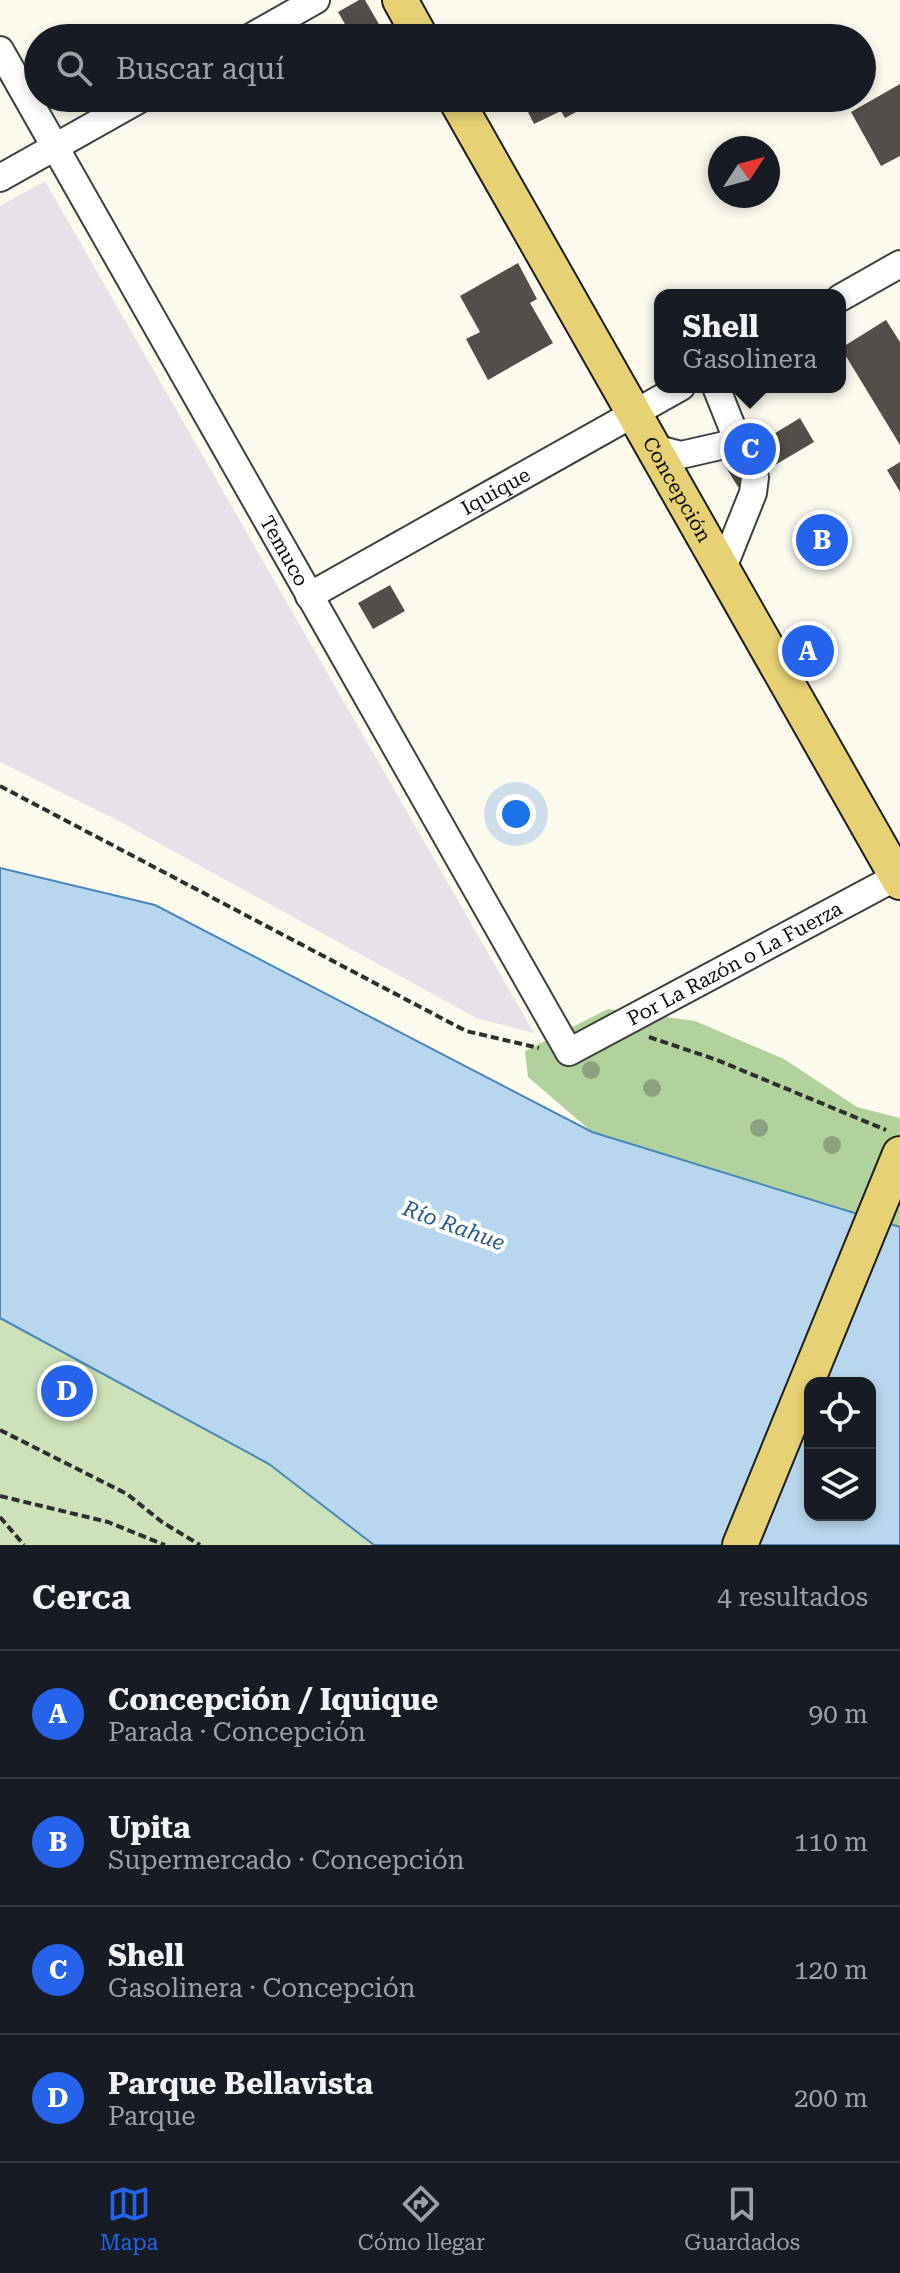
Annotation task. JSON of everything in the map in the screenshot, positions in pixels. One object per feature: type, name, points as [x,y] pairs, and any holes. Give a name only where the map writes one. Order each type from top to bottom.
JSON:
[{"type":"main road","points":[[400,0],[413,24]]},
{"type":"main road","name":"Concepción","points":[[463,112],[899,878]]},
{"type":"main road","points":[[740,1545],[900,1154]]},
{"type":"street","points":[[274,24],[316,0]]},
{"type":"street","name":"Temuco","points":[[0,50],[24,92]]},
{"type":"street","name":"Temuco","points":[[35,112],[569,1052]]},
{"type":"street","points":[[0,178],[117,112]]},
{"type":"street","points":[[846,295],[900,264]]},
{"type":"street","name":"Iquique","points":[[309,596],[670,393]]},
{"type":"street","points":[[654,448],[681,455],[741,447],[718,393]]},
{"type":"street","points":[[723,568],[753,493],[755,477]]},
{"type":"street","name":"Por La Razón o La Fuerza","points":[[569,1052],[899,878]]},
{"type":"path","points":[[0,786],[466,1031],[514,1045],[569,1052]]},
{"type":"path","points":[[639,1034],[717,1060],[900,1136]]},
{"type":"path","points":[[0,1430],[127,1494],[162,1522],[200,1545]]},
{"type":"path","points":[[0,1496],[116,1524],[165,1545]]},
{"type":"path","points":[[0,1517],[24,1545]]},
{"type":"shaded area","points":[[45,181],[534,1033],[476,1018],[117,820],[0,762],[0,206]]},
{"type":"green space","points":[[608,1009],[695,1021],[784,1059],[857,1107],[900,1118],[900,1227],[592,1132],[528,1077],[525,1051]]},
{"type":"green space","points":[[0,1318],[269,1464],[374,1545],[0,1545]]},
{"type":"water","name":"Río Rahue","points":[[0,868],[155,905],[592,1132],[900,1227],[900,1545],[374,1545],[269,1464],[0,1318]]},
{"type":"building","points":[[359,0],[365,0],[379,24],[345,24],[338,12]]},
{"type":"building","points":[[900,84],[900,156],[881,166],[851,112],[876,112],[876,98]]},
{"type":"building","points":[[528,112],[559,112],[534,124]]},
{"type":"building","points":[[562,112],[576,112],[565,118]]},
{"type":"building","points":[[518,263],[537,299],[530,303],[553,343],[488,380],[466,339],[480,332],[460,296]]},
{"type":"building","points":[[886,320],[900,342],[900,445],[846,356],[846,345]]},
{"type":"building","points":[[800,418],[814,442],[738,487],[724,464]]},
{"type":"building","points":[[900,462],[900,492],[887,470]]},
{"type":"building","points":[[390,585],[405,611],[373,629],[358,603]]},
{"type":"place","name":"Shell","points":[[750,449]]},
{"type":"place","name":"Upita","points":[[822,540]]},
{"type":"place","name":"Concepción / Iquique","points":[[808,651]]},
{"type":"place","name":"Parque Bellavista","points":[[67,1391]]}]
